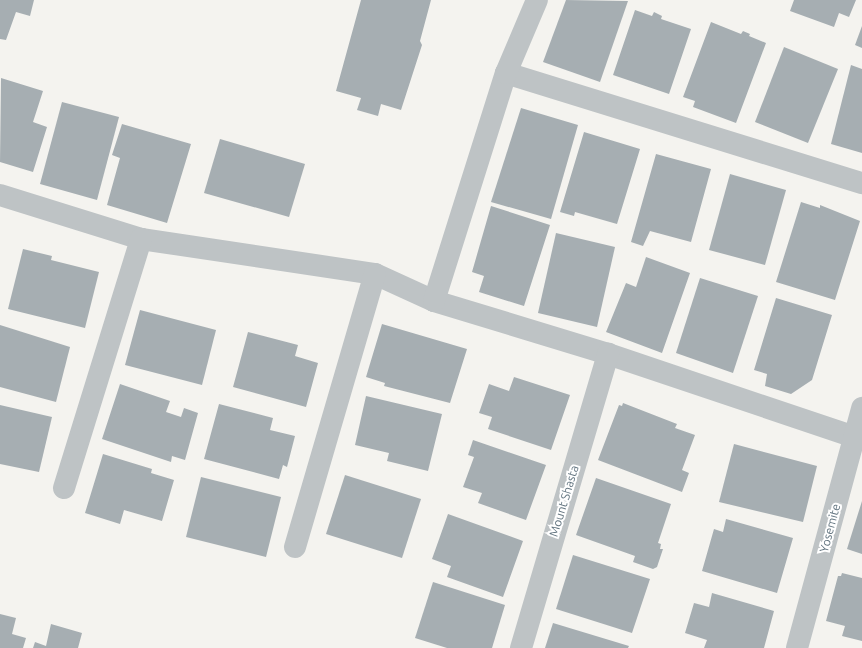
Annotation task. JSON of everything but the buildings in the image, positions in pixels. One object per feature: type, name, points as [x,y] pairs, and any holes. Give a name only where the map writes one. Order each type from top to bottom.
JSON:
[{"type":"street","points":[[434,301],[506,73],[537,0]]},
{"type":"street","points":[[506,73],[862,183]]},
{"type":"street","points":[[0,195],[141,239],[375,274],[434,301],[608,354],[855,437]]},
{"type":"street","points":[[64,488],[141,239]]},
{"type":"street","points":[[295,547],[375,274]]},
{"type":"street","name":"Mount Shasta","points":[[521,648],[608,354]]},
{"type":"street","name":"Yosemite","points":[[797,648],[862,408]]}]
